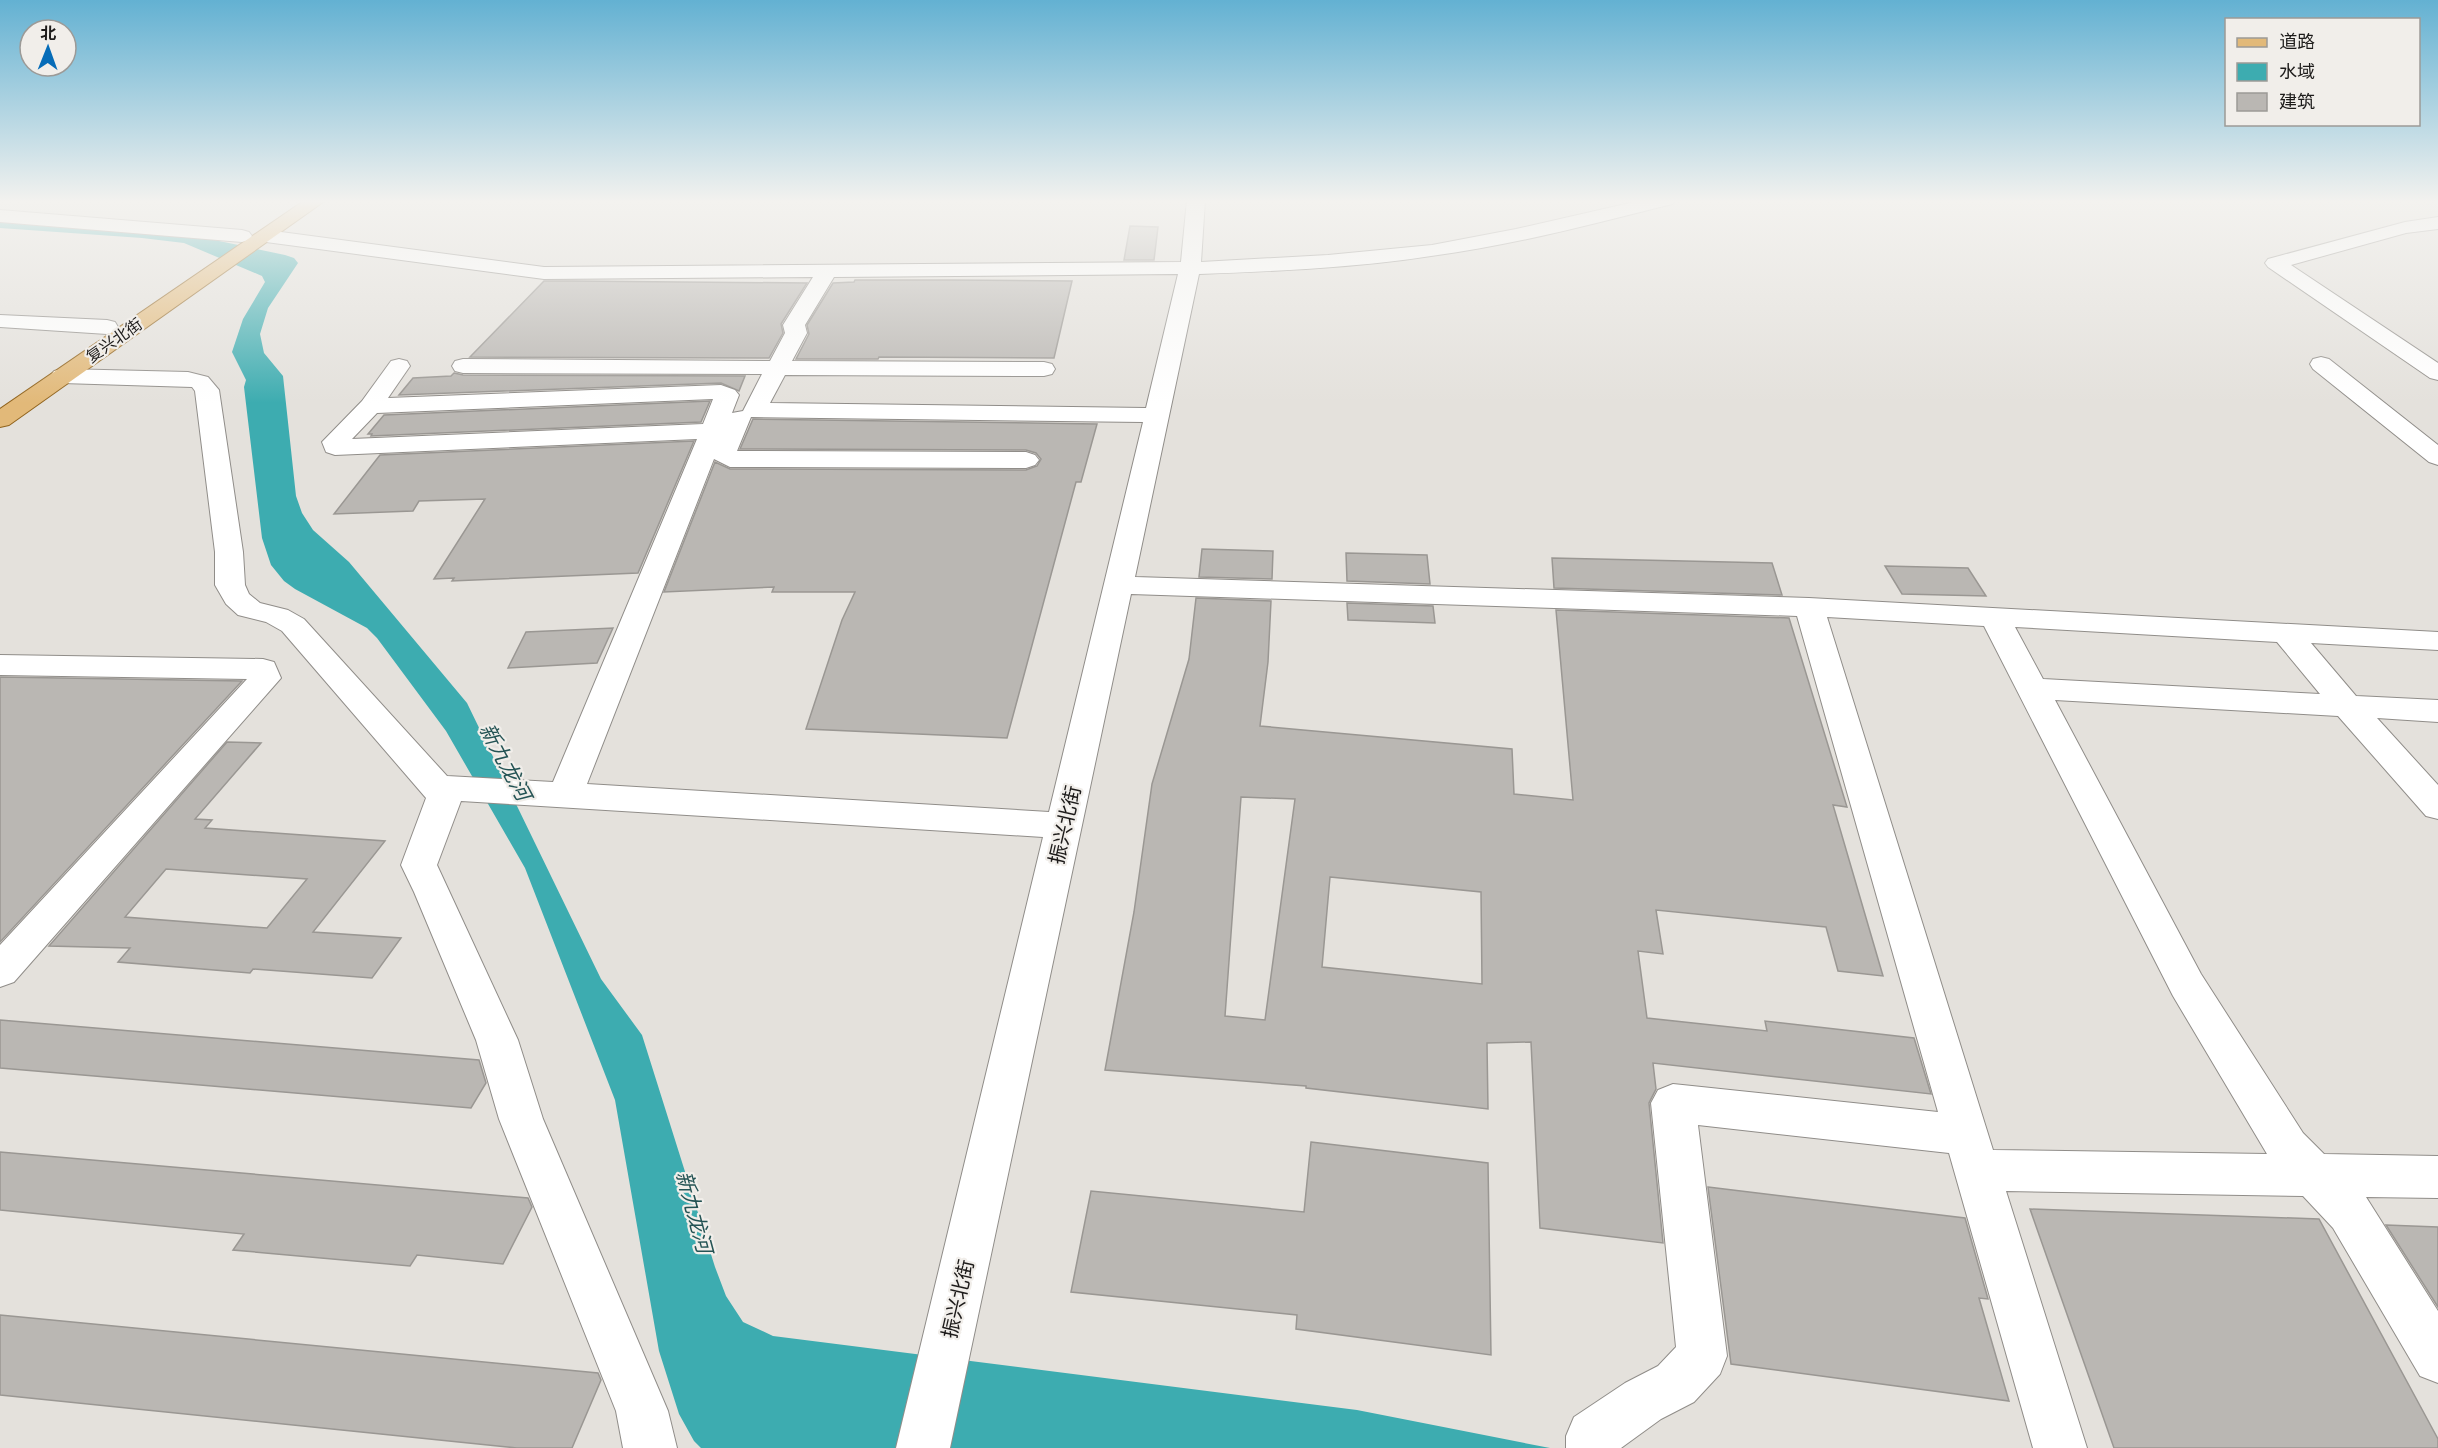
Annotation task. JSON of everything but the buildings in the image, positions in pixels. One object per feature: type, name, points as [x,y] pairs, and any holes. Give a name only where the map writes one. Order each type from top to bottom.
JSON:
[{"type":"main road","name":"复兴北街","points":[[0,400],[193,268]]},
{"type":"main road","name":"复兴北街","points":[[0,420],[219,268]]},
{"type":"street","points":[[498,268],[544,273],[1200,268]]},
{"type":"street","name":"振兴北街","points":[[923,1448],[1190,268]]},
{"type":"street","points":[[2282,268],[2438,373]]},
{"type":"street","points":[[827,271],[794,325],[796,333],[754,410],[737,420],[723,454],[730,459],[1026,460]]},
{"type":"street","points":[[0,321],[107,327]]},
{"type":"street","points":[[2321,364],[2438,457]]},
{"type":"street","points":[[399,366],[370,406],[335,442],[335,447],[713,430]]},
{"type":"street","points":[[463,366],[1044,369]]},
{"type":"street","points":[[62,376],[188,379],[200,382],[207,390],[229,552],[230,585],[236,598],[249,609],[277,616],[293,625],[448,787],[1065,826]]},
{"type":"street","points":[[370,406],[721,392],[727,395],[551,794]]},
{"type":"street","points":[[754,410],[1157,415]]},
{"type":"street","points":[[1119,585],[1809,607],[2438,641]]},
{"type":"street","points":[[1809,607],[2060,1448]]},
{"type":"street","points":[[1995,617],[2187,985],[2287,1147],[2350,1213],[2438,1358]]},
{"type":"street","points":[[2286,633],[2346,705],[2438,807]]},
{"type":"street","points":[[0,665],[263,669],[265,678],[0,971]]},
{"type":"street","points":[[2032,689],[2438,711]]},
{"type":"street","points":[[448,787],[440,812],[424,843],[419,865],[497,1040],[521,1119],[642,1411],[650,1448]]},
{"type":"street","points":[[1593,1442],[1643,1401],[1676,1384],[1702,1356],[1673,1103],[1972,1153],[2314,1176],[2438,1177]]},
{"type":"water","name":"新九龙河","points":[[242,268],[295,268],[268,308],[260,334],[264,353],[283,376],[296,496],[302,513],[313,530],[349,562],[467,703],[601,979],[642,1035],[715,1267],[726,1296],[743,1322],[773,1336],[1357,1410],[1550,1448],[701,1448],[694,1441],[679,1414],[659,1351],[615,1100],[525,868],[446,731],[377,638],[367,628],[295,589],[284,581],[271,565],[262,538],[244,387],[246,380],[232,352],[243,319],[265,282],[262,276]]}]
